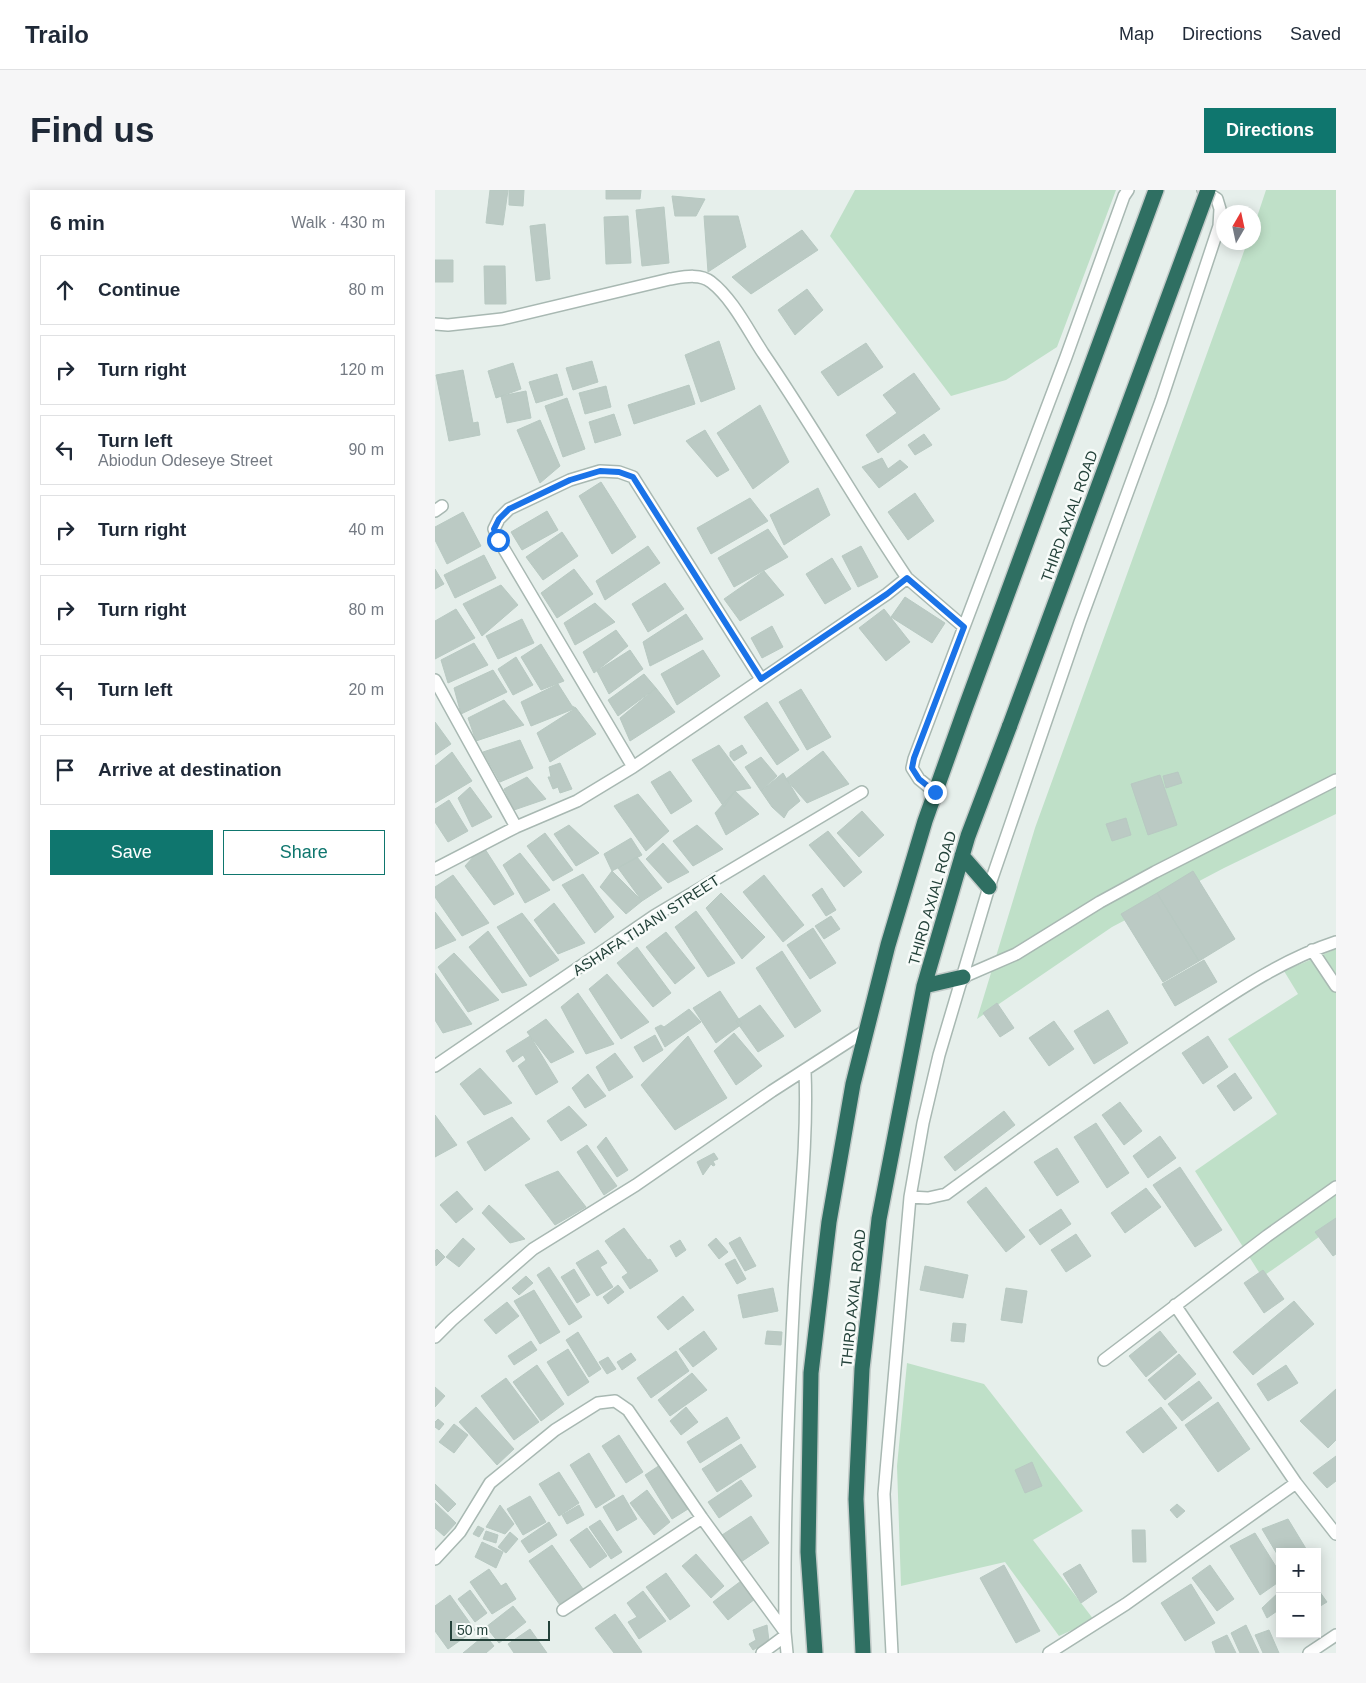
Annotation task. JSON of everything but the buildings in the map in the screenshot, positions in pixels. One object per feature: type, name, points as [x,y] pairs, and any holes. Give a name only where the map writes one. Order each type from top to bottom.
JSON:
[{"type":"highway","name":"THIRD AXIAL ROAD","points":[[815,1653],[808,1552],[811,1373],[829,1222],[853,1084],[865,1031],[888,945],[935,792],[1156,190]]},
{"type":"highway","name":"THIRD AXIAL ROAD","points":[[863,1653],[856,1499],[862,1369],[879,1219],[924,986],[967,836],[1208,190]]},
{"type":"highway","points":[[962,856],[989,887]]},
{"type":"highway","points":[[924,986],[963,977]]},
{"type":"street","points":[[935,792],[919,779],[912,768],[914,758],[1066,357],[1124,196],[1128,190]]},
{"type":"street","points":[[892,1653],[883,1494],[910,1197],[923,1123],[939,1055],[989,887],[1080,622],[1161,401],[1219,226],[1220,209],[1217,199],[1203,190]]},
{"type":"street","points":[[435,324],[502,319],[670,279],[691,276],[709,280],[724,295],[788,389],[907,578],[964,627]]},
{"type":"street","points":[[633,767],[498,540],[494,529],[499,519],[509,509],[570,480],[600,471],[619,472],[633,477],[761,679]]},
{"type":"street","points":[[435,869],[516,827],[577,801],[633,767],[887,594],[907,578]]},
{"type":"street","points":[[435,680],[516,827]]},
{"type":"street","points":[[963,977],[1016,954],[1138,881],[1199,848],[1336,780]]},
{"type":"street","name":"ASHAFA TIJANI STREET","points":[[435,1066],[654,916],[862,792]]},
{"type":"street","points":[[910,1197],[928,1198],[945,1194],[1118,1070],[1212,1008],[1284,963],[1312,950],[1336,942]]},
{"type":"street","points":[[1312,950],[1336,986]]},
{"type":"street","points":[[435,1337],[533,1249],[636,1185],[772,1091],[865,1031]]},
{"type":"street","points":[[787,1653],[785,1634],[786,1456],[794,1293],[807,1107],[805,1071]]},
{"type":"street","points":[[1104,1360],[1267,1236],[1336,1187]]},
{"type":"street","points":[[1175,1305],[1296,1483],[1336,1534]]},
{"type":"street","points":[[435,1558],[460,1532],[490,1483],[555,1430],[598,1403],[615,1401],[628,1410],[785,1634]]},
{"type":"street","points":[[1049,1653],[1126,1604],[1296,1483]]},
{"type":"street","points":[[563,1610],[702,1518]]},
{"type":"street","points":[[762,1653],[785,1634]]},
{"type":"street","points":[[1309,1653],[1336,1635]]},
{"type":"green space","points":[[855,190],[1116,190],[1057,347],[1006,380],[951,396],[830,236]]},
{"type":"green space","points":[[1266,190],[1336,190],[1336,814],[1224,868],[1112,927],[977,1019],[1035,828],[1244,250],[1261,250],[1261,205]]},
{"type":"green space","points":[[1336,949],[1336,1225],[1262,1277],[1195,1171],[1277,1114],[1228,1039],[1298,994],[1284,971]]},
{"type":"green space","points":[[907,1363],[984,1384],[1083,1511],[1033,1540],[1094,1620],[1059,1636],[1005,1562],[901,1586],[897,1466]]},
{"type":"route","points":[[498,540],[494,529],[499,519],[509,509],[570,480],[600,471],[619,472],[633,477],[761,679],[887,594],[907,578],[964,627],[914,758],[912,768],[919,779],[935,792]]}]
